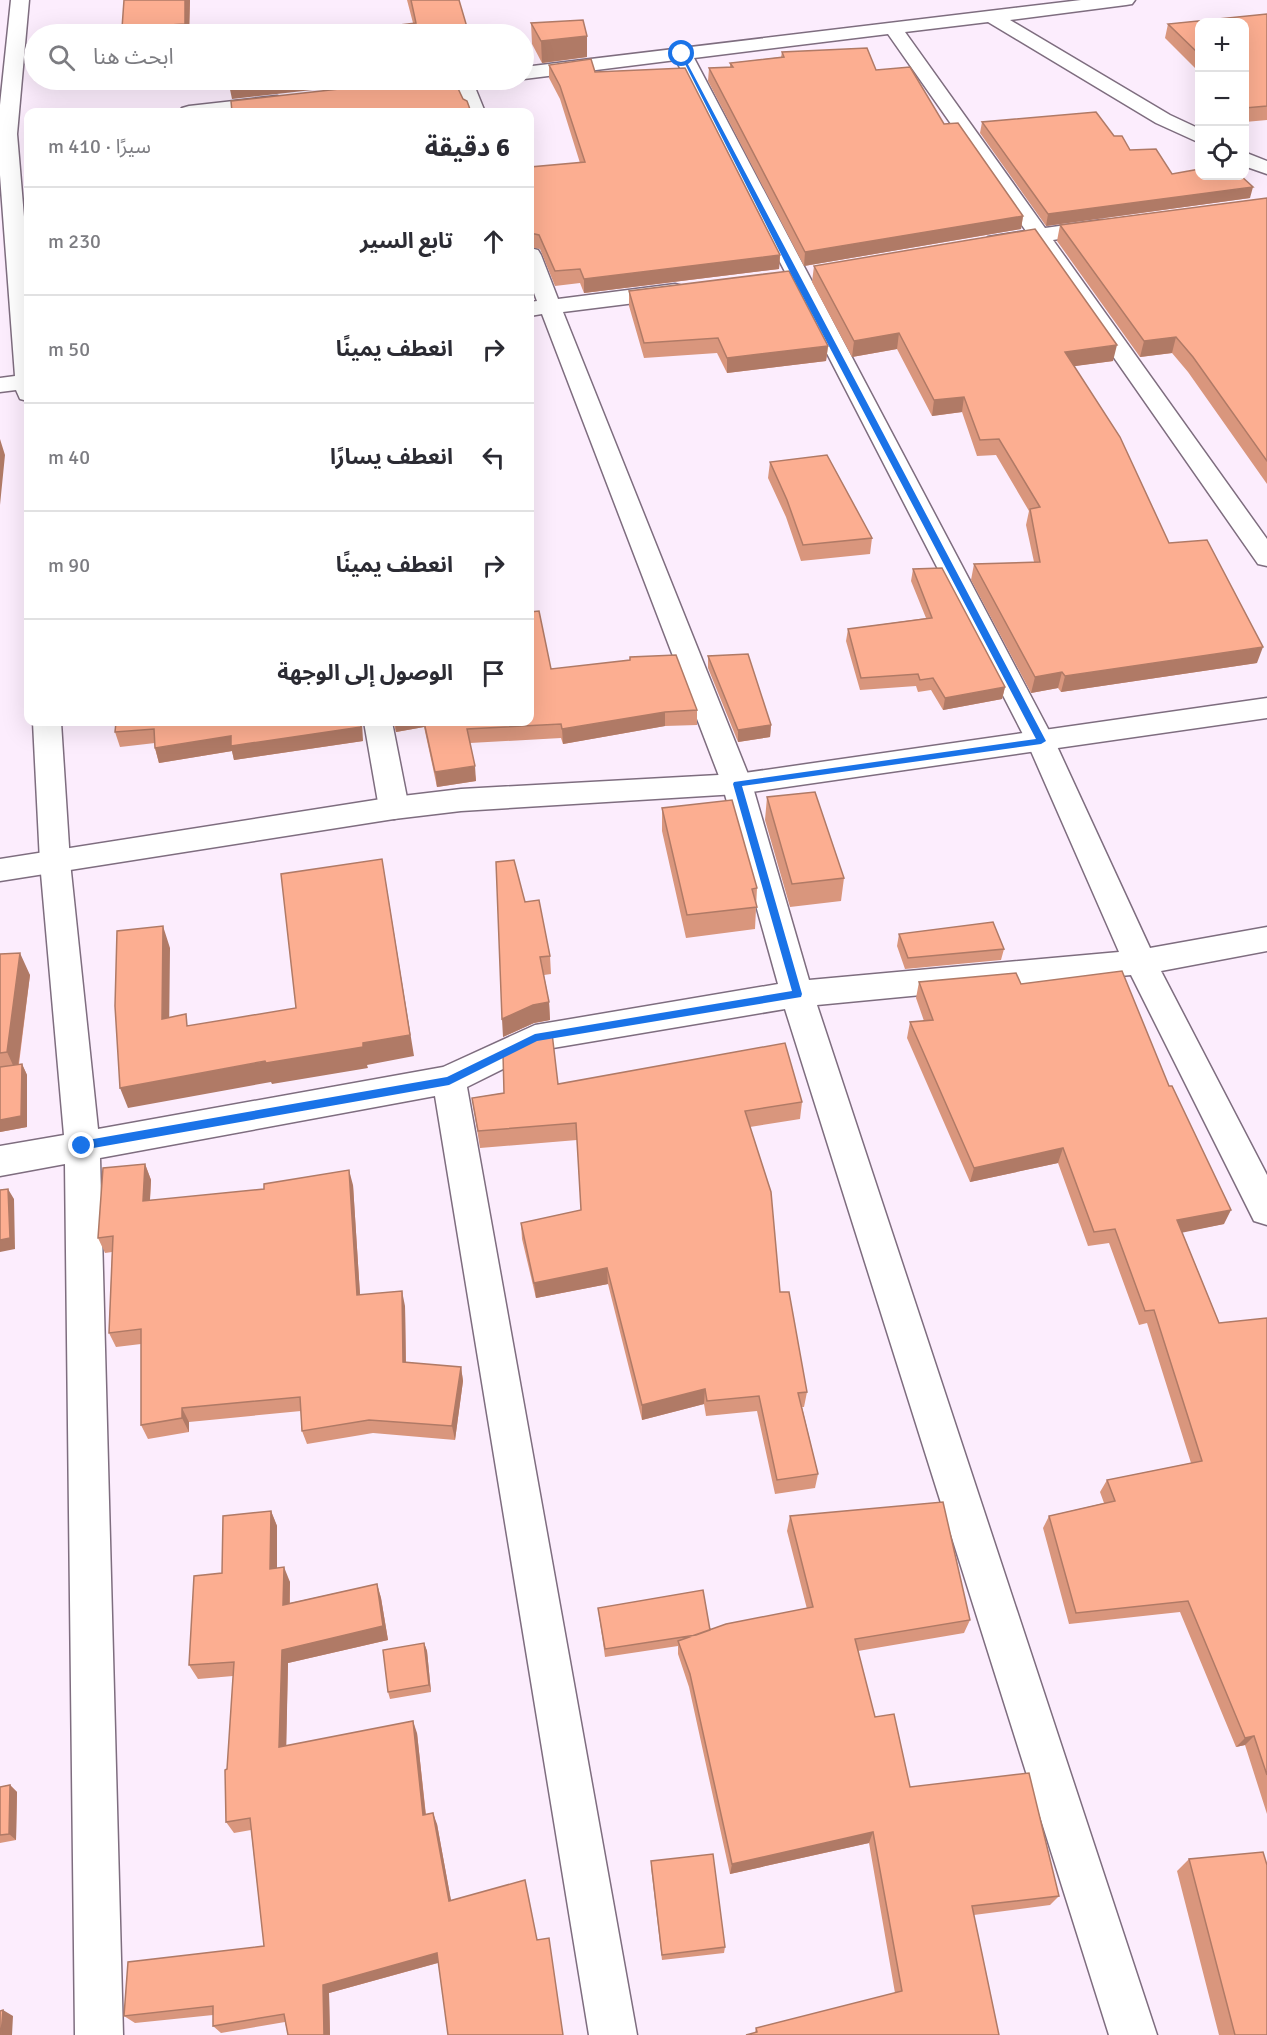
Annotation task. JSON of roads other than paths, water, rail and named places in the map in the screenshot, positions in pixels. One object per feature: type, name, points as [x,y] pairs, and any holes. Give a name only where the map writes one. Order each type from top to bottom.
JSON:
[{"type":"street","points":[[20,0],[12,134],[24,319]]},
{"type":"street","points":[[534,72],[1126,0]]},
{"type":"street","points":[[991,16],[1122,95],[1195,134]]},
{"type":"street","points":[[893,28],[1037,235],[1116,340],[1267,558]]},
{"type":"street","points":[[682,54],[1041,741],[1140,962],[1267,1210]]},
{"type":"street","points":[[467,90],[474,108]]},
{"type":"street","points":[[251,108],[291,100]]},
{"type":"street","points":[[1249,160],[1267,168]]},
{"type":"street","points":[[980,245],[1118,224]]},
{"type":"street","points":[[534,279],[539,308],[737,784],[797,994],[1133,2035]]},
{"type":"street","points":[[539,308],[690,289]]},
{"type":"street","points":[[0,385],[24,382]]},
{"type":"street","points":[[0,870],[394,808],[461,800],[737,784],[1267,708]]},
{"type":"street","points":[[47,726],[55,862],[82,1146],[99,2035]]},
{"type":"street","points":[[379,726],[394,808]]},
{"type":"street","points":[[0,1161],[449,1080],[535,1038],[797,994],[1140,962],[1267,939]]},
{"type":"street","points":[[449,1080],[612,2035]]}]
